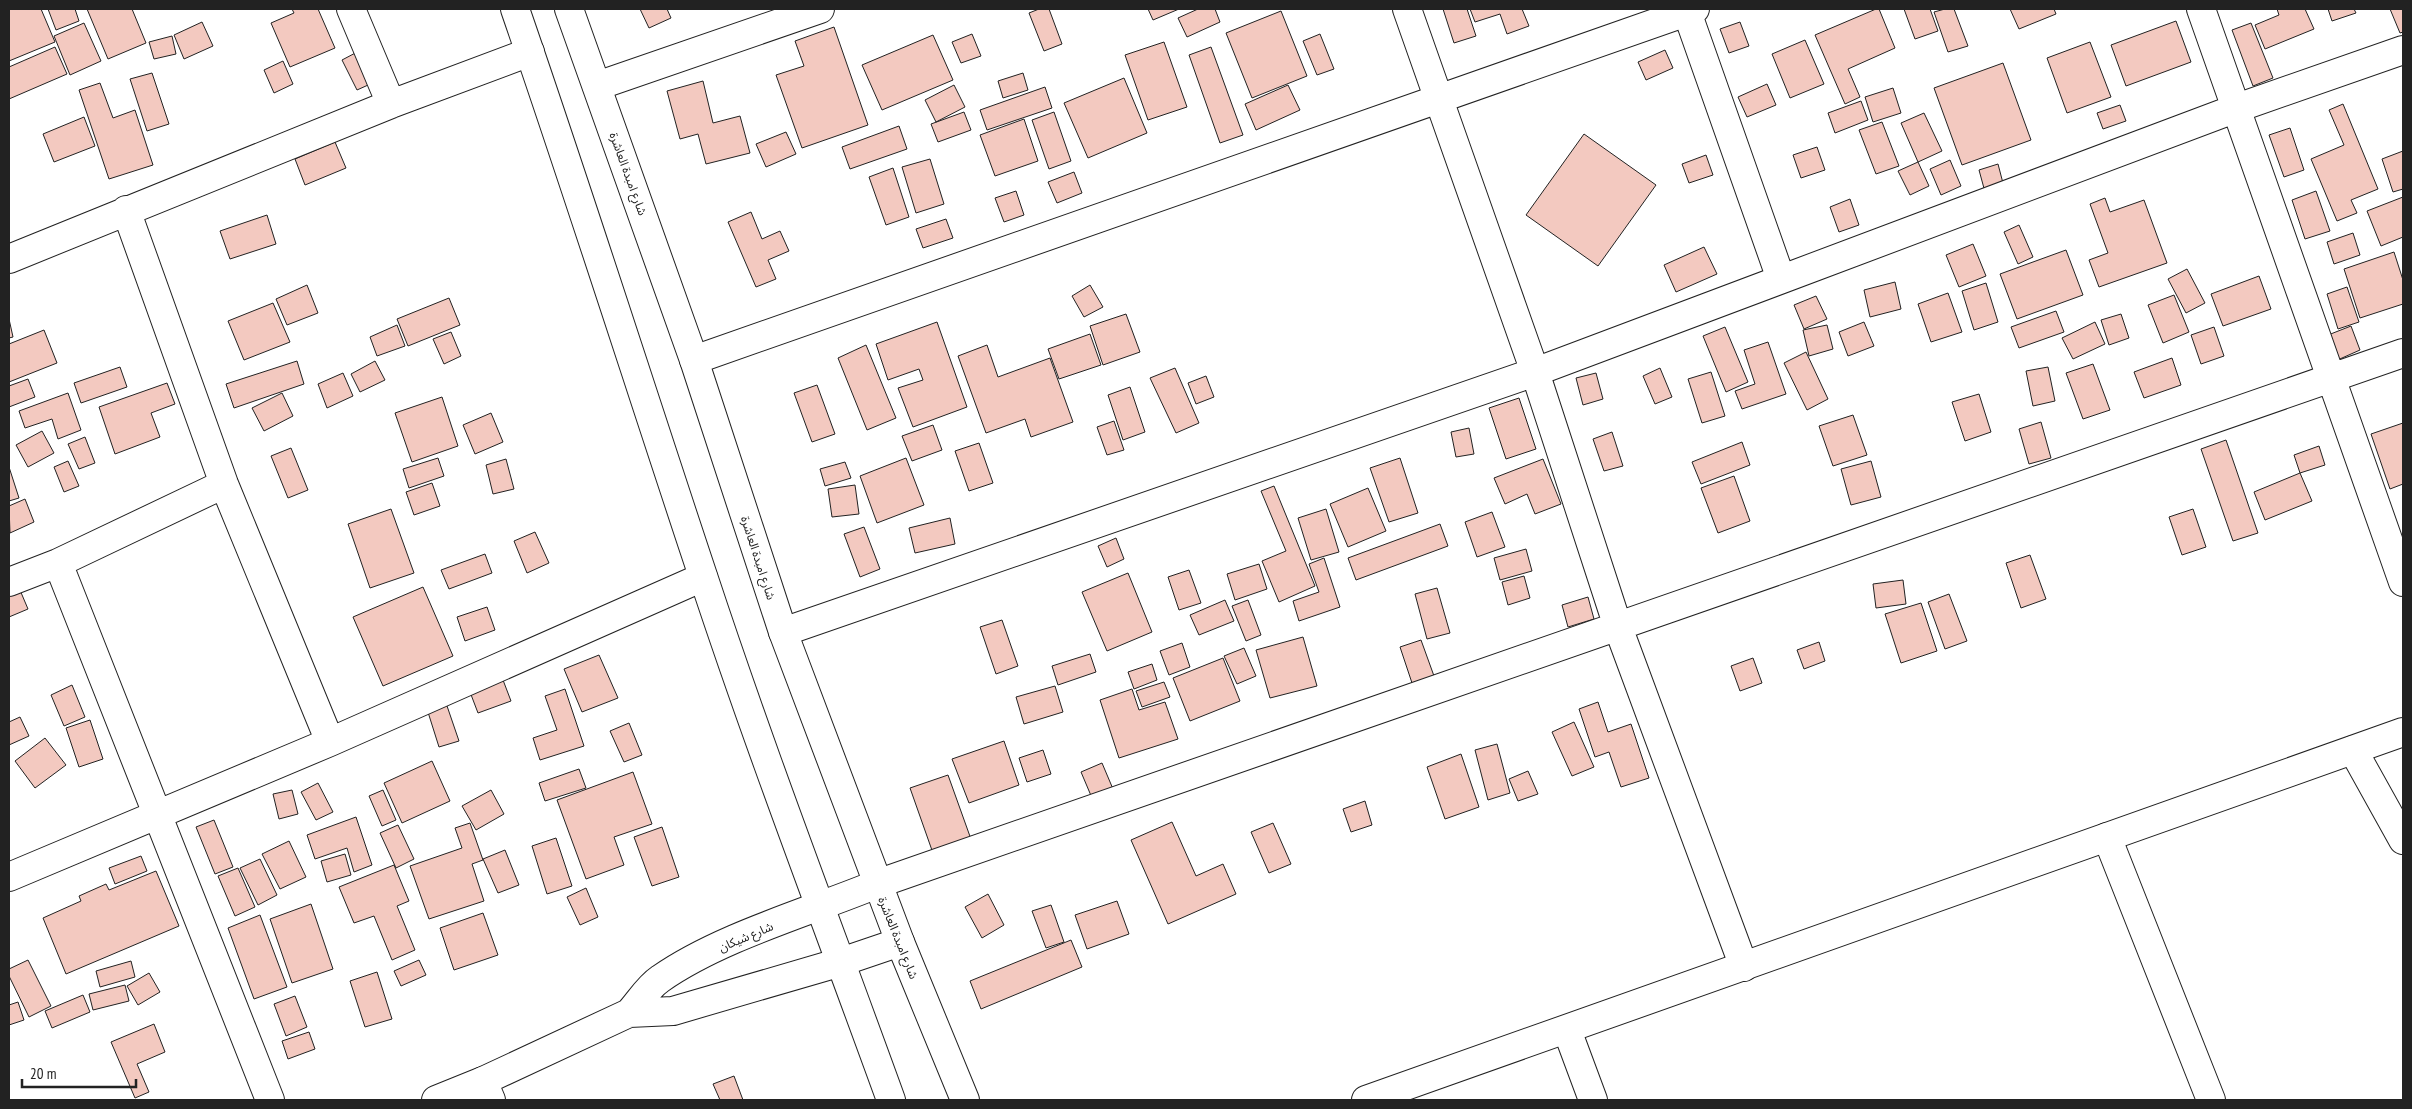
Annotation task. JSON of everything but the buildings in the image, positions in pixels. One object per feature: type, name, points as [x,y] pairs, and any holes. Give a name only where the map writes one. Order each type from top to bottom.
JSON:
[{"type":"street","points":[[351,9],[391,104]]},
{"type":"street","points":[[515,9],[703,577],[819,908],[841,962],[891,1100]]},
{"type":"street","name":"شارع امبدة العاشرة","points":[[569,9],[694,360],[783,632],[877,884],[965,1100]]},
{"type":"street","points":[[596,86],[820,9]]},
{"type":"street","points":[[1407,9],[1535,372],[1618,627],[1744,967]]},
{"type":"street","points":[[2201,9],[2403,582]]},
{"type":"street","points":[[694,360],[1691,10],[1781,279]]},
{"type":"street","points":[[783,632],[1535,372],[2237,108],[2403,50]]},
{"type":"street","points":[[9,258],[391,104],[530,52]]},
{"type":"street","points":[[126,210],[224,484],[330,742]]},
{"type":"street","name":"شارع شيكان","points":[[436,1100],[487,1091],[629,1013],[659,980],[706,954],[758,930],[877,884],[2403,353]]},
{"type":"street","points":[[9,582],[58,563],[224,484]]},
{"type":"street","points":[[58,563],[270,1100]]},
{"type":"street","points":[[9,877],[330,742],[703,577]]},
{"type":"street","points":[[1366,1100],[2403,732]]},
{"type":"street","points":[[2353,750],[2403,840]]},
{"type":"street","points":[[2107,837],[2211,1100]]},
{"type":"street","name":"شارع شيكان","points":[[629,1013],[673,1011],[841,962],[900,942]]},
{"type":"street","points":[[1567,1030],[1593,1100]]}]
